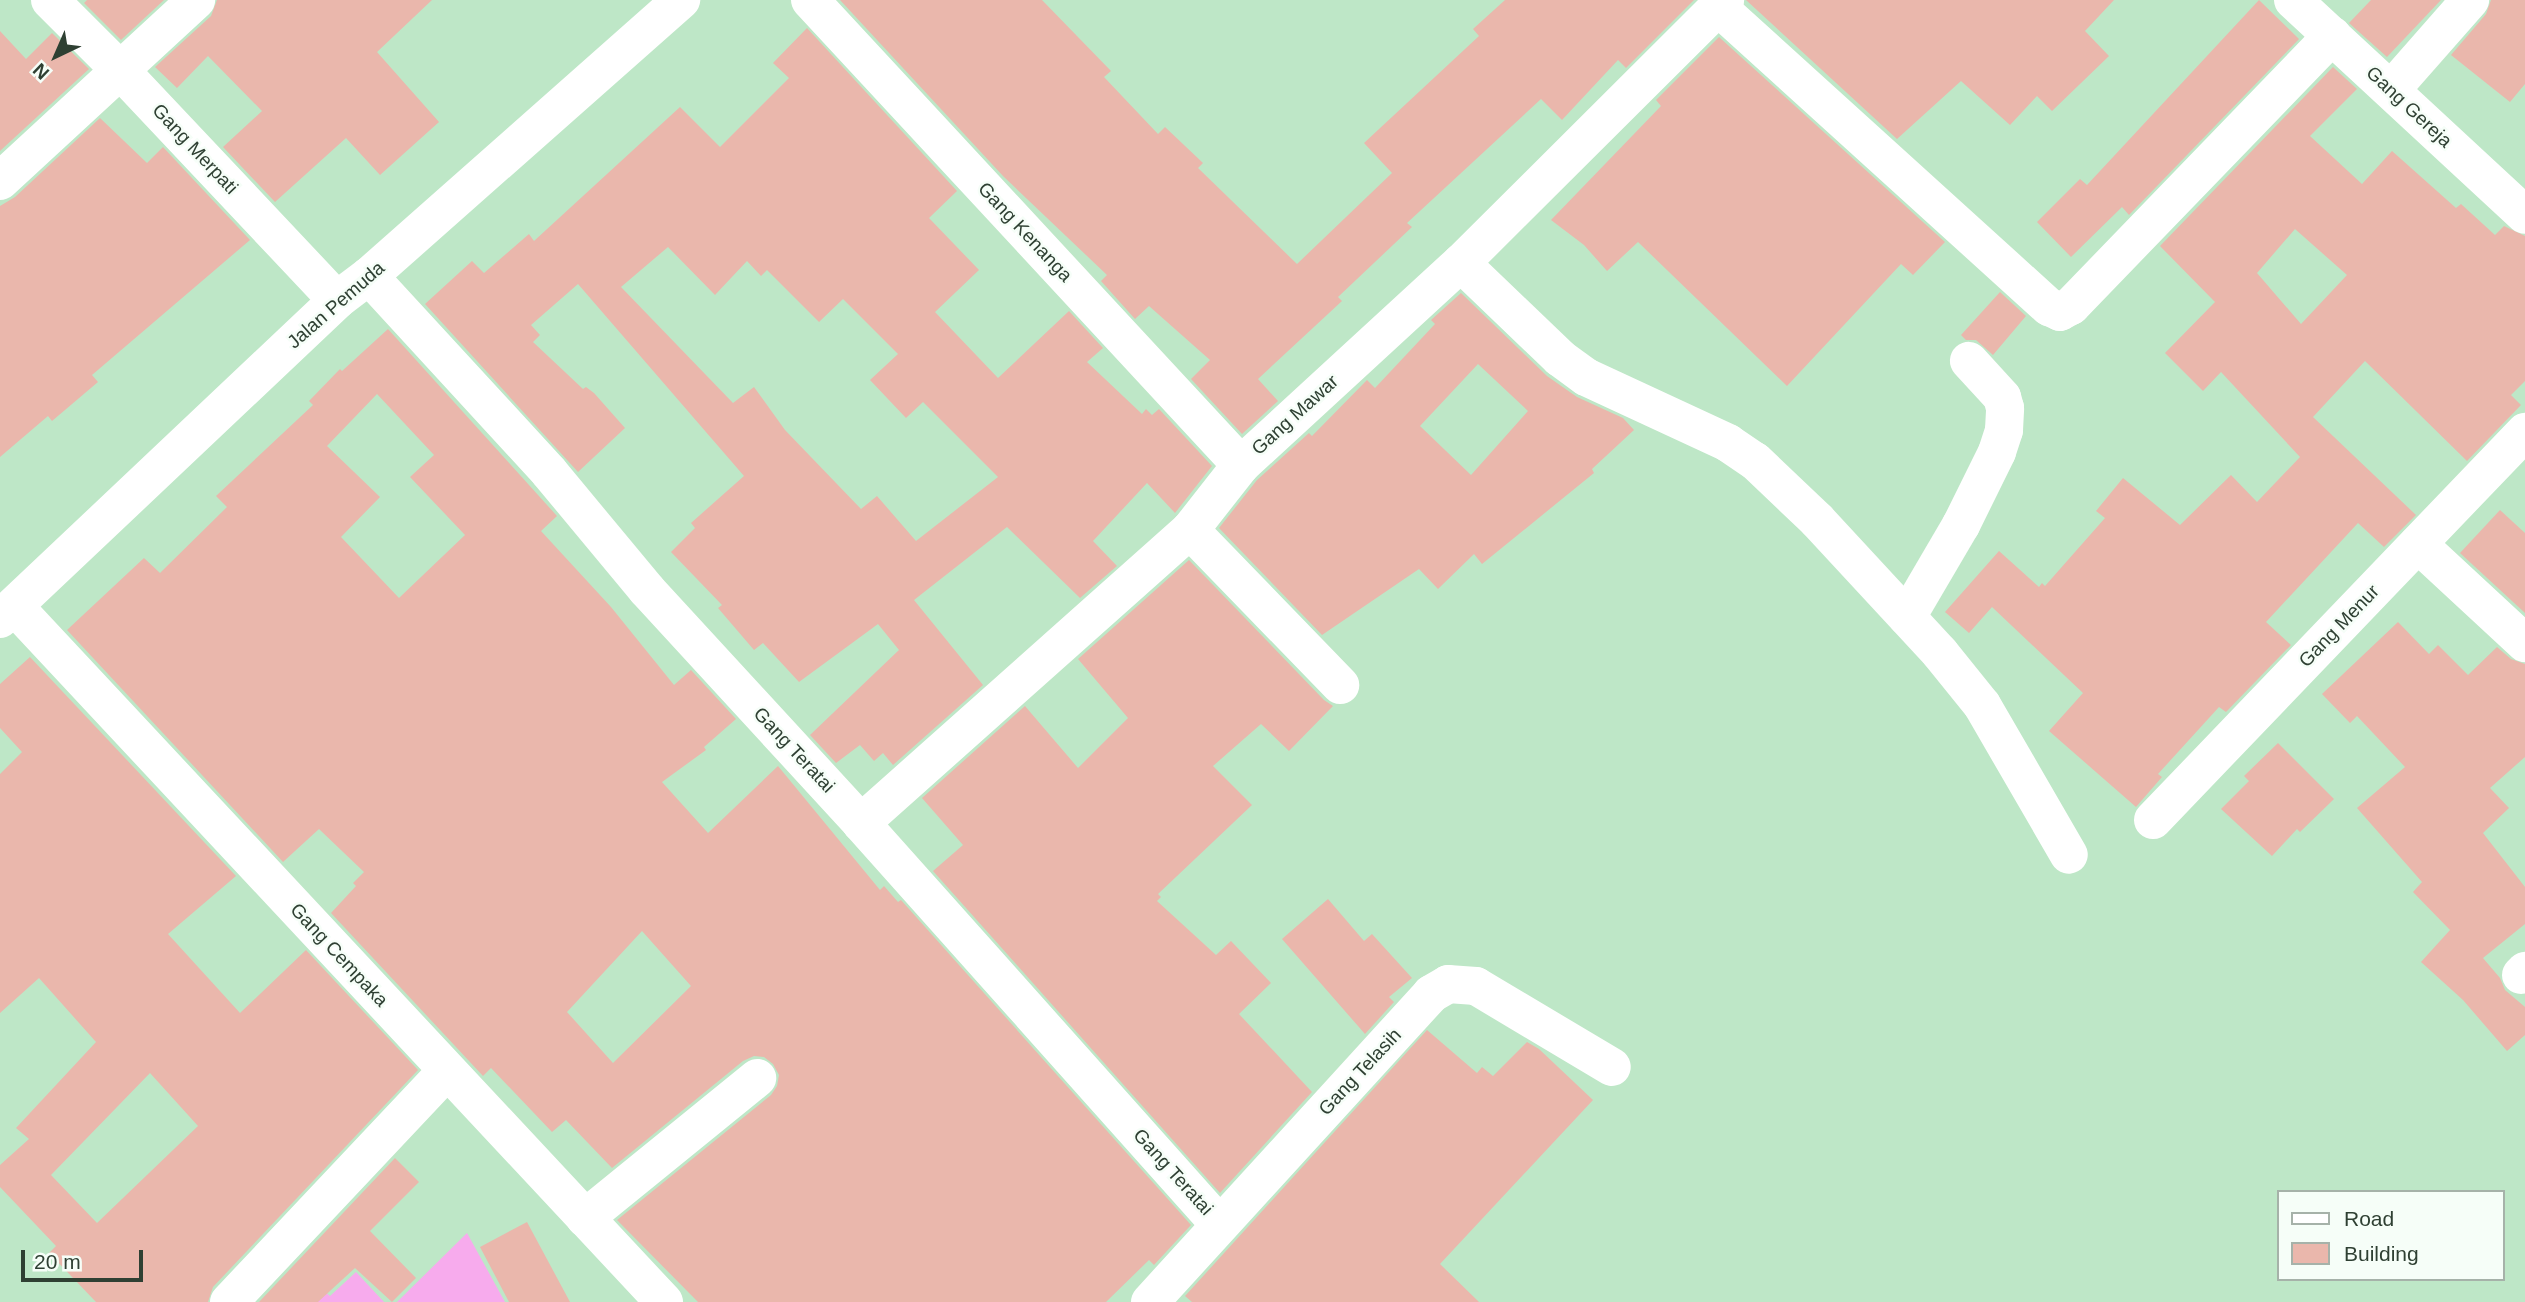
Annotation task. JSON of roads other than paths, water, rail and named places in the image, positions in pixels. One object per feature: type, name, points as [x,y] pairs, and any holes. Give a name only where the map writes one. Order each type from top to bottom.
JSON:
[{"type":"street","name":"Gang Merpati","points":[[50,0],[120,70],[337,300]]},
{"type":"street","points":[[0,181],[196,0]]},
{"type":"street","name":"Jalan Pemuda","points":[[7,613],[337,300],[369,276],[681,0]]},
{"type":"street","name":"Gang Kenanga","points":[[810,0],[1241,465]]},
{"type":"street","name":"Gang Gereja","points":[[2293,0],[2525,215]]},
{"type":"street","points":[[2390,90],[2470,0]]},
{"type":"street","points":[[1721,4],[2029,289],[2049,307],[2060,312],[2071,306],[2332,36]]},
{"type":"street","name":"Gang Mawar","points":[[861,823],[1190,530],[1241,465],[1461,263],[1721,4]]},
{"type":"street","points":[[1461,263],[1560,358],[1586,377],[1728,443],[1755,461],[1817,520],[1907,617],[1982,705],[2069,855]]},
{"type":"street","name":"Gang Teratai","points":[[369,276],[549,472],[647,590],[861,823],[1219,1224]]},
{"type":"street","points":[[1907,617],[1961,524],[1997,452],[2004,430],[2005,408],[2002,397],[1969,361]]},
{"type":"street","name":"Gang Menur","points":[[2152,820],[2525,432]]},
{"type":"street","points":[[1190,530],[1340,685]]},
{"type":"street","points":[[2418,544],[2525,643]]},
{"type":"street","name":"Gang Cempaka","points":[[7,613],[447,1071],[664,1302]]},
{"type":"street","name":"Gang Telasih","points":[[1150,1302],[1431,994],[1448,984],[1476,986],[1612,1067]]},
{"type":"street","points":[[229,1302],[447,1071]]},
{"type":"street","points":[[585,1218],[757,1078]]}]
